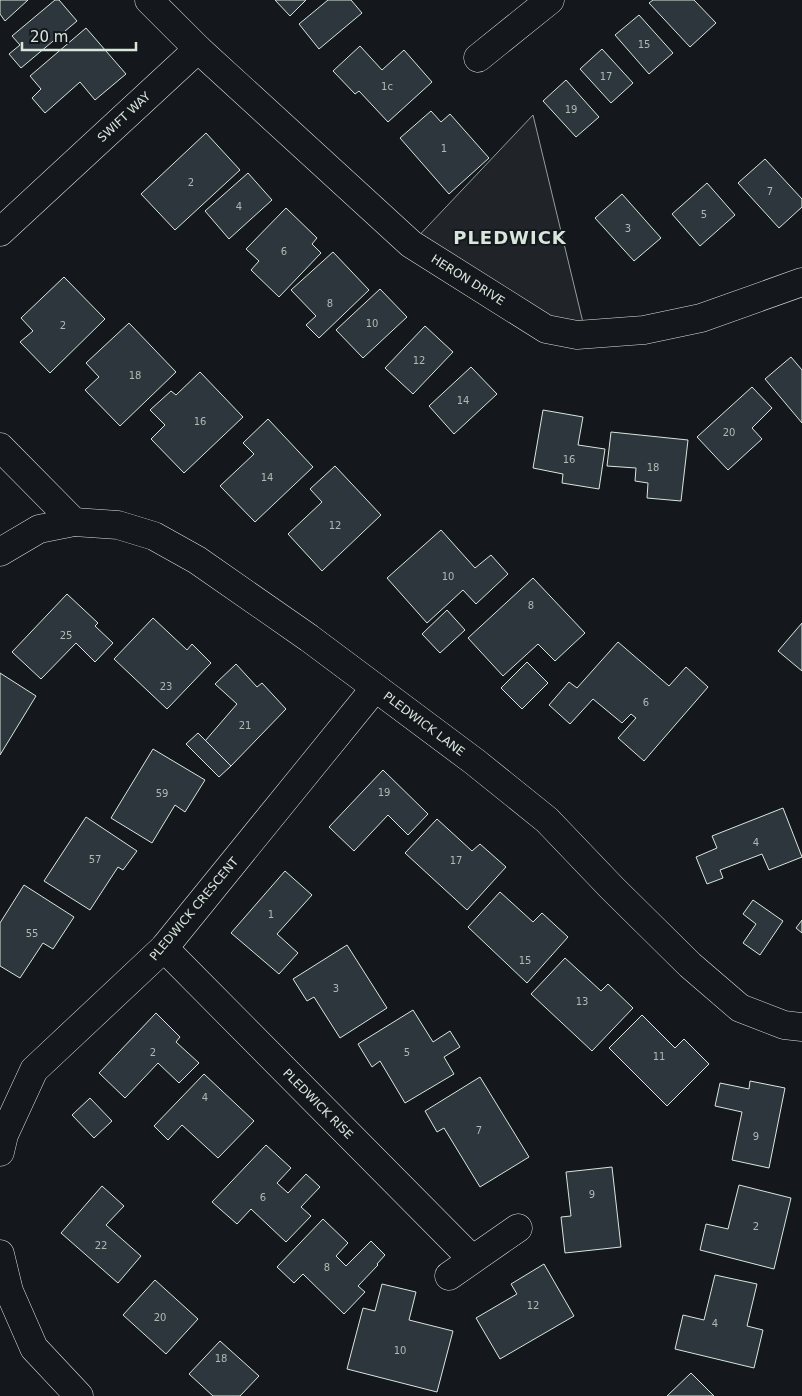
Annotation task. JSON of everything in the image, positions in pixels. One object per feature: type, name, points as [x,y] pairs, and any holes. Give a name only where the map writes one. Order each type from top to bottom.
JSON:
[{"type":"street","points":[[149,0],[198,49]]},
{"type":"street","points":[[478,58],[532,5]]},
{"type":"street","name":"SWIFT WAY","points":[[0,232],[198,49]]},
{"type":"street","name":"HERON DRIVE","points":[[198,49],[411,244],[546,329],[577,335],[644,330],[701,318],[802,282]]},
{"type":"street","points":[[0,447],[74,522]]},
{"type":"street","name":"PLEDWICK LANE","points":[[0,552],[39,529],[74,522],[118,525],[154,536],[197,560],[309,638],[475,762],[548,820],[612,888],[690,965],[740,1008],[784,1025],[802,1027]]},
{"type":"street","name":"PLEDWICK CRESCENT","points":[[1,1141],[34,1070],[164,948],[375,688]]},
{"type":"street","name":"PLEDWICK RISE","points":[[164,948],[472,1259]]},
{"type":"street","points":[[449,1276],[518,1228]]},
{"type":"street","points":[[0,1254],[8,1291],[34,1348],[79,1396]]},
{"type":"shaded area","points":[[533,115],[586,335],[411,244]]},
{"type":"building","points":[[0,0],[28,0],[5,21],[0,14]]},
{"type":"building","points":[[55,0],[59,0],[77,21],[21,68],[9,54],[20,45],[12,36]]},
{"type":"building","points":[[275,0],[306,0],[290,16]]},
{"type":"building","points":[[328,0],[351,0],[362,13],[319,49],[299,24]]},
{"type":"building","points":[[653,0],[694,0],[716,23],[690,47],[649,3]]},
{"type":"building","points":[[639,15],[673,53],[649,74],[615,35]]},
{"type":"building","points":[[86,28],[126,74],[95,100],[80,82],[45,113],[32,98],[41,89],[30,76]]},
{"type":"building","points":[[360,46],[382,70],[404,50],[432,82],[388,122],[359,91],[355,94],[333,71]]},
{"type":"building","points":[[602,49],[633,83],[611,103],[580,69]]},
{"type":"building","points":[[566,80],[599,117],[576,137],[543,101]]},
{"type":"building","points":[[431,111],[441,122],[450,114],[489,158],[449,194],[400,138]]},
{"type":"building","points":[[206,133],[240,170],[175,230],[141,194]]},
{"type":"building","points":[[765,159],[802,199],[802,207],[779,228],[738,183]]},
{"type":"building","points":[[248,173],[272,200],[229,239],[205,211]]},
{"type":"building","points":[[707,183],[735,215],[700,246],[672,214]]},
{"type":"building","points":[[622,194],[661,238],[634,261],[595,218]]},
{"type":"building","points":[[286,208],[317,238],[312,244],[321,253],[279,297],[251,270],[259,261],[246,249]]},
{"type":"building","points":[[333,252],[369,290],[319,338],[306,325],[316,316],[291,290]]},
{"type":"building","points":[[64,277],[105,319],[50,373],[20,342],[33,331],[21,318]]},
{"type":"building","points":[[380,289],[407,317],[363,358],[336,330]]},
{"type":"building","points":[[129,323],[176,372],[120,426],[85,390],[99,377],[86,363]]},
{"type":"building","points":[[425,326],[453,352],[413,394],[385,368]]},
{"type":"building","points":[[791,357],[802,370],[802,423],[765,379]]},
{"type":"building","points":[[471,367],[497,394],[454,434],[429,406]]},
{"type":"building","points":[[200,372],[243,417],[184,473],[151,439],[165,425],[150,410],[171,391],[176,395]]},
{"type":"building","points":[[752,387],[772,408],[752,428],[762,439],[728,470],[697,437]]},
{"type":"building","points":[[543,410],[583,417],[578,445],[605,449],[599,489],[562,483],[563,474],[533,468]]},
{"type":"building","points":[[268,419],[313,467],[255,522],[220,486],[254,454],[243,443]]},
{"type":"building","points":[[611,432],[688,440],[681,501],[647,498],[648,483],[635,481],[636,468],[607,466]]},
{"type":"building","points":[[335,466],[381,515],[322,571],[288,534],[322,502],[310,489]]},
{"type":"building","points":[[441,530],[475,568],[491,555],[508,574],[476,604],[463,590],[427,623],[387,578]]},
{"type":"building","points":[[533,578],[585,633],[555,661],[538,644],[503,676],[468,638]]},
{"type":"building","points":[[67,594],[98,623],[95,626],[113,643],[95,662],[76,643],[41,679],[12,652]]},
{"type":"building","points":[[447,610],[465,630],[440,653],[422,634]]},
{"type":"building","points":[[153,618],[187,650],[192,644],[211,663],[167,709],[114,659]]},
{"type":"building","points":[[802,623],[802,671],[778,651]]},
{"type":"building","points":[[618,642],[669,686],[686,667],[708,687],[644,761],[618,738],[636,718],[631,714],[622,723],[593,699],[570,724],[549,705],[569,682],[577,688]]},
{"type":"building","points":[[527,662],[548,683],[522,709],[501,688]]},
{"type":"building","points":[[236,664],[257,687],[262,683],[286,709],[231,766],[205,741],[237,704],[215,684]]},
{"type":"building","points":[[0,673],[36,696],[0,755]]},
{"type":"building","points":[[198,733],[231,766],[219,777],[186,744]]},
{"type":"building","points":[[153,749],[205,780],[185,812],[175,805],[152,843],[111,818]]},
{"type":"building","points":[[383,770],[428,814],[408,835],[388,815],[354,851],[329,827]]},
{"type":"building","points":[[783,808],[802,857],[769,870],[762,854],[720,870],[723,878],[707,884],[696,857],[717,848],[712,836]]},
{"type":"building","points":[[86,817],[137,851],[123,870],[118,867],[90,910],[44,881]]},
{"type":"building","points":[[437,819],[472,851],[480,844],[506,867],[467,910],[405,853]]},
{"type":"building","points":[[285,871],[312,895],[277,934],[298,953],[279,974],[231,933]]},
{"type":"building","points":[[24,885],[74,917],[53,949],[43,943],[20,978],[0,966],[0,923]]},
{"type":"building","points":[[500,892],[533,922],[542,913],[568,937],[527,983],[468,927]]},
{"type":"building","points":[[753,900],[783,921],[760,955],[743,943],[756,924],[743,914]]},
{"type":"building","points":[[802,920],[802,933],[796,928]]},
{"type":"building","points":[[347,945],[387,1008],[340,1038],[314,997],[307,1001],[293,979]]},
{"type":"building","points":[[565,958],[601,991],[608,984],[633,1008],[592,1051],[531,994]]},
{"type":"building","points":[[413,1010],[433,1042],[450,1031],[460,1047],[444,1057],[454,1074],[405,1103],[380,1061],[372,1067],[358,1044]]},
{"type":"building","points":[[156,1013],[180,1037],[176,1042],[199,1063],[179,1083],[158,1063],[125,1098],[99,1073]]},
{"type":"building","points":[[642,1015],[675,1048],[684,1039],[709,1064],[667,1106],[609,1048]]},
{"type":"building","points":[[204,1074],[254,1121],[218,1158],[182,1125],[168,1140],[154,1126]]},
{"type":"building","points":[[480,1077],[529,1157],[480,1187],[444,1128],[437,1132],[425,1111]]},
{"type":"building","points":[[750,1081],[785,1088],[769,1168],[732,1160],[742,1112],[715,1106],[720,1083],[749,1089]]},
{"type":"building","points":[[90,1098],[112,1121],[94,1138],[72,1115]]},
{"type":"building","points":[[266,1145],[291,1168],[277,1183],[288,1193],[306,1174],[320,1187],[301,1207],[311,1216],[286,1242],[251,1209],[237,1224],[212,1202]]},
{"type":"building","points":[[612,1167],[621,1247],[565,1253],[561,1217],[571,1216],[566,1172]]},
{"type":"building","points":[[739,1185],[791,1198],[774,1269],[700,1250],[706,1224],[728,1229]]},
{"type":"building","points":[[102,1186],[124,1206],[106,1225],[141,1256],[118,1283],[61,1233]]},
{"type":"building","points":[[323,1219],[348,1243],[336,1256],[346,1266],[371,1241],[385,1255],[358,1286],[365,1292],[344,1314],[303,1274],[294,1283],[277,1267]]},
{"type":"building","points":[[544,1264],[574,1316],[500,1359],[476,1318],[517,1294],[511,1284]]},
{"type":"building","points":[[715,1275],[757,1284],[747,1326],[763,1330],[754,1368],[675,1349],[683,1315],[704,1320]]},
{"type":"building","points":[[155,1280],[198,1319],[166,1354],[123,1315]]},
{"type":"building","points":[[382,1284],[416,1292],[409,1320],[453,1331],[437,1392],[347,1369],[363,1308],[375,1311]]},
{"type":"building","points":[[220,1341],[259,1376],[240,1396],[213,1396],[189,1374]]},
{"type":"building","points":[[691,1373],[714,1396],[667,1396]]},
{"type":"district","name":"PLEDWICK","points":[[510,238]]}]
